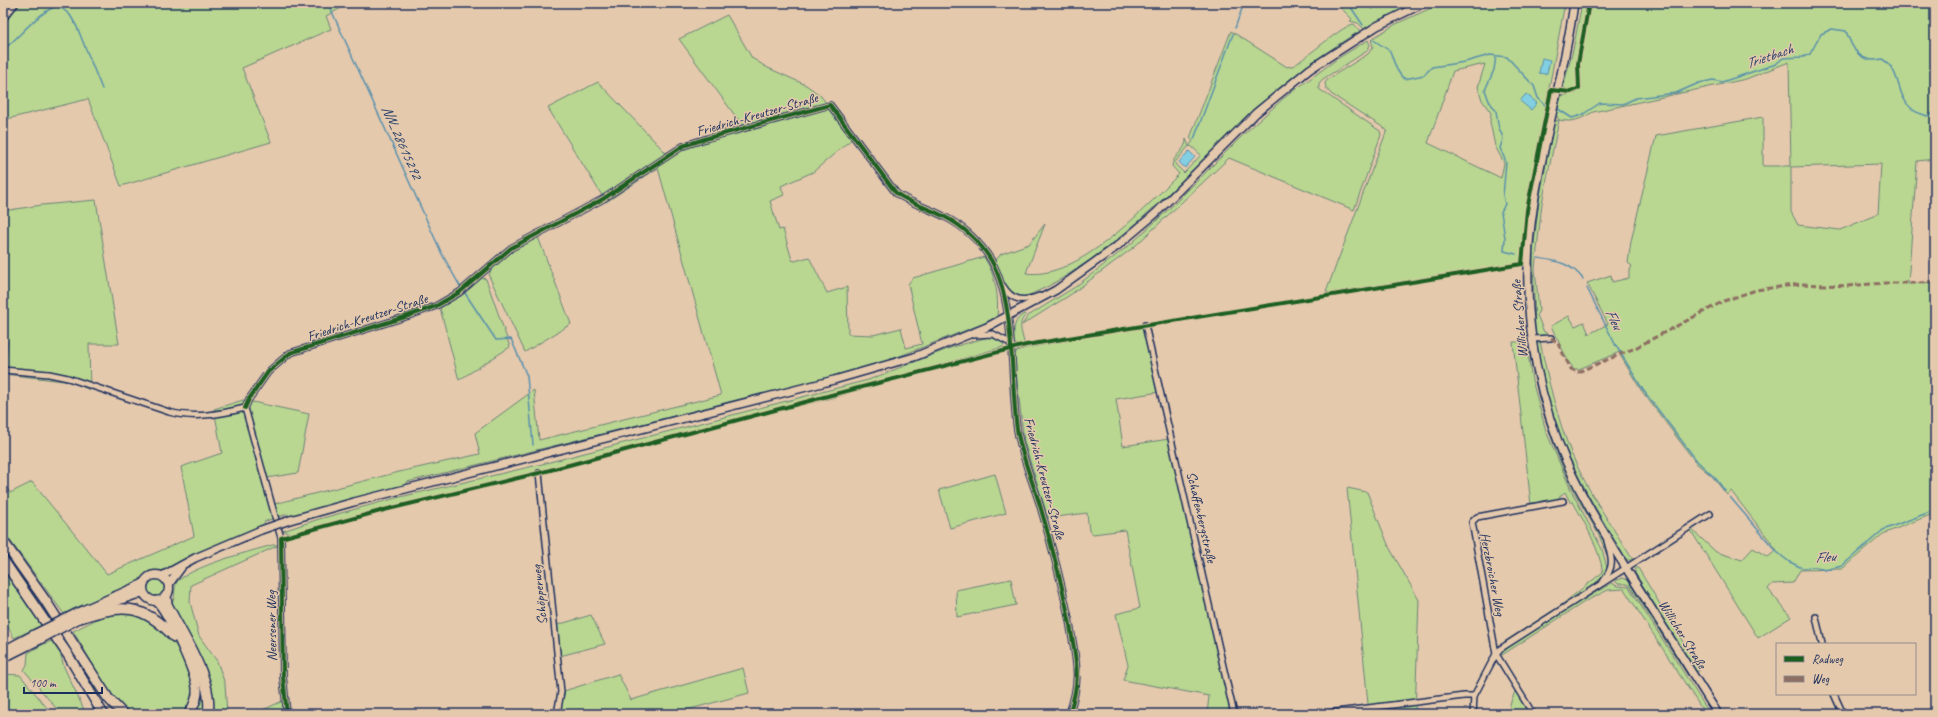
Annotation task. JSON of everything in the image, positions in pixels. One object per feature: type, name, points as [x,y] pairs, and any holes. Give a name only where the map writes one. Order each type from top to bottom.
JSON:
[{"type":"highway","points":[[3,541],[50,606],[108,698],[123,714]]},
{"type":"highway","points":[[3,560],[68,655],[103,714]]},
{"type":"highway","points":[[166,596],[168,604],[205,679],[209,699],[208,714]]},
{"type":"highway","points":[[157,601],[162,607],[180,644],[192,670],[197,686],[196,699],[189,714]]},
{"type":"highway","points":[[78,615],[113,609],[136,611],[150,616],[159,622],[180,644]]},
{"type":"main road","points":[[3,658],[107,598],[143,588],[151,575],[162,576],[215,549],[290,520],[354,502],[834,380],[914,357],[1007,318],[1056,290],[1137,230],[1238,130],[1274,97],[1310,69],[1377,26],[1424,3]]},
{"type":"main road","name":"Willicher Straße","points":[[1574,3],[1532,217],[1528,278],[1533,340],[1542,390],[1559,444],[1574,479],[1604,533],[1718,714]]},
{"type":"main road","points":[[1572,15],[1578,3]]},
{"type":"main road","points":[[143,588],[149,599],[157,601],[166,596],[169,584],[187,563]]},
{"type":"main road","points":[[162,576],[169,584]]},
{"type":"main road","points":[[3,651],[37,637]]},
{"type":"street","points":[[3,19],[16,3]]},
{"type":"street","name":"Friedrich-Kreutzer-Straße","points":[[245,408],[249,398],[268,372],[290,354],[436,306],[460,292],[511,248],[604,199],[683,146],[830,104],[896,193],[903,198],[945,217],[960,226],[976,240],[988,255],[1001,283],[1010,295],[1022,300],[1056,290]]},
{"type":"street","name":"Friedrich-Kreutzer-Straße","points":[[1001,283],[1010,343],[1018,434],[1059,572],[1078,671],[1077,687],[1069,714]]},
{"type":"street","name":"Schaffenbergstraße","points":[[1145,325],[1234,714]]},
{"type":"street","points":[[969,335],[993,334],[1010,343]]},
{"type":"street","points":[[1533,340],[1551,338]]},
{"type":"street","points":[[3,370],[68,378],[178,414],[204,415],[245,408]]},
{"type":"street","name":"Neersener Weg","points":[[245,408],[281,538],[282,677],[287,714]]},
{"type":"street","name":"Schöpperweg","points":[[539,473],[561,692],[557,714]]},
{"type":"street","name":"Herzbroicher Weg","points":[[1533,714],[1496,654],[1472,520],[1477,517],[1563,501]]},
{"type":"street","points":[[1473,714],[1474,696],[1496,654],[1509,643],[1710,514]]},
{"type":"street","points":[[1601,584],[1609,573],[1612,563],[1604,533]]},
{"type":"street","points":[[1816,617],[1822,643]]},
{"type":"street","points":[[1834,695],[1843,714]]},
{"type":"street","points":[[1320,714],[1367,707],[1474,696]]},
{"type":"green space","points":[[21,3],[351,3],[326,16],[331,29],[242,68],[271,142],[121,186],[88,99],[3,120],[3,24]]},
{"type":"green space","points":[[1336,3],[1365,3],[1372,9],[1385,3],[1415,3],[1364,29],[1358,23],[1350,21],[1352,19]]},
{"type":"green space","points":[[1442,3],[1565,3],[1528,200],[1522,262],[1330,293],[1326,292],[1387,130],[1331,94],[1326,88],[1325,83],[1328,79],[1368,54],[1373,47],[1371,39],[1396,24]],"holes":[[[1485,64],[1478,87],[1482,100],[1491,113],[1490,122],[1495,146],[1504,163],[1501,178],[1428,143],[1453,71]]]},
{"type":"green space","points":[[1582,3],[1587,3],[1577,61],[1578,80],[1576,88],[1568,91],[1563,87],[1573,50]]},
{"type":"green space","points":[[1590,3],[1935,3],[1935,159],[1917,161],[1908,284],[1935,282],[1935,513],[1883,534],[1842,569],[1800,570],[1793,583],[1772,584],[1768,589],[1791,617],[1758,638],[1688,526],[1716,552],[1742,560],[1753,548],[1768,557],[1777,550],[1731,491],[1727,495],[1712,476],[1697,464],[1641,390],[1620,355],[1622,351],[1579,369],[1574,369],[1568,361],[1551,326],[1569,316],[1575,326],[1584,322],[1589,334],[1608,324],[1587,283],[1611,275],[1612,282],[1629,278],[1629,272],[1632,266],[1628,263],[1631,241],[1656,136],[1763,117],[1763,166],[1791,166],[1789,62],[1746,79],[1593,112],[1577,120],[1559,120],[1556,115],[1561,96],[1576,93],[1581,88],[1579,60]],"holes":[[[1881,164],[1878,214],[1840,230],[1798,225],[1791,212],[1791,167]]]},
{"type":"green space","points":[[727,15],[752,58],[766,67],[806,85],[820,95],[853,138],[813,172],[781,186],[784,195],[770,201],[779,230],[783,229],[792,260],[795,261],[809,257],[827,293],[847,287],[848,334],[873,335],[901,328],[906,348],[922,344],[908,284],[913,278],[984,257],[994,279],[998,302],[997,318],[869,368],[407,482],[407,485],[289,517],[288,514],[278,517],[274,504],[399,472],[480,454],[475,433],[534,390],[539,440],[721,395],[658,168],[606,202],[548,108],[598,82],[666,153],[684,143],[742,125],[679,39]]},
{"type":"green space","points":[[1354,24],[1360,31],[1291,78],[1270,96],[1160,202],[1114,242],[1065,277],[1028,296],[1018,297],[1009,291],[998,270],[996,260],[1001,254],[1029,244],[1045,224],[1026,273],[1046,272],[1067,266],[1088,254],[1109,239],[1148,205],[1179,174],[1172,166],[1173,162],[1186,143],[1186,139],[1189,146],[1193,141],[1190,138],[1231,31],[1287,67],[1295,65],[1349,25]],"holes":[[[1191,146],[1201,155],[1184,173],[1175,164],[1188,147]]]},
{"type":"green space","points":[[1368,40],[1370,45],[1367,51],[1319,83],[1319,89],[1380,131],[1381,135],[1354,210],[1229,158],[1134,247],[1070,295],[1022,325],[1028,316],[1075,287],[1132,243],[1170,208],[1245,133],[1284,98],[1337,59]]},
{"type":"green space","points":[[1559,120],[1542,203],[1535,269],[1539,310],[1537,315],[1544,332],[1549,334],[1548,336],[1537,337],[1535,335],[1533,252],[1539,201],[1555,121]]},
{"type":"green space","points":[[96,200],[119,344],[89,344],[90,390],[72,382],[4,374],[8,341],[3,340],[3,211],[42,205]]},
{"type":"green space","points":[[538,237],[571,324],[525,352],[489,276],[496,263],[502,258]]},
{"type":"green space","points":[[482,278],[486,279],[510,347],[459,380],[440,308],[461,296]]},
{"type":"green space","points":[[1024,314],[1026,315],[1023,318],[1021,328],[1024,343],[1022,345],[1014,344],[1014,327],[1017,320]]},
{"type":"green space","points":[[1143,327],[1159,392],[1116,399],[1123,446],[1169,439],[1233,714],[1207,714],[1209,696],[1123,680],[1128,665],[1116,614],[1140,608],[1125,530],[1093,534],[1089,531],[1087,513],[1048,518],[1024,442],[1014,355],[1017,351],[1026,348]]},
{"type":"green space","points":[[992,336],[1001,340],[1004,344],[1003,347],[908,374],[836,397],[292,534],[283,531],[319,519],[396,498],[538,465],[868,380],[953,347]]},
{"type":"green space","points":[[1540,341],[1553,399],[1572,455],[1593,496],[1633,560],[1627,560],[1624,556],[1594,505],[1569,457],[1550,406],[1543,379],[1537,349],[1537,343]]},
{"type":"green space","points":[[1513,342],[1526,342],[1532,380],[1546,431],[1571,490],[1602,549],[1608,572],[1587,590],[1504,642],[1560,606],[1603,572],[1598,553],[1591,536],[1573,502],[1570,502],[1565,492],[1556,500],[1531,505]]},
{"type":"green space","points":[[1528,344],[1530,345],[1545,411],[1552,432],[1568,474],[1606,547],[1609,568],[1607,556],[1600,538],[1575,495],[1556,452],[1539,399]]},
{"type":"green space","points":[[243,400],[309,414],[298,473],[266,478],[274,504],[274,518],[264,522],[265,526],[163,573],[156,572],[150,574],[141,582],[71,613],[64,614],[3,531],[3,481],[10,493],[32,482],[107,574],[194,536],[181,467],[222,453],[214,409]]},
{"type":"green space","points":[[995,474],[1006,513],[950,528],[939,490]]},
{"type":"green space","points":[[1347,488],[1367,492],[1389,547],[1419,600],[1415,714],[1369,714]]},
{"type":"green space","points":[[273,545],[279,545],[191,585],[190,602],[199,636],[217,661],[225,684],[227,714],[213,714],[214,700],[207,672],[171,604],[174,598],[176,584],[180,579],[200,568]]},
{"type":"green space","points":[[1636,566],[1700,670],[1696,672],[1635,573]]},
{"type":"green space","points":[[3,569],[43,625],[14,638],[3,618]]},
{"type":"green space","points":[[156,578],[163,581],[166,588],[163,595],[156,598],[149,595],[146,588],[149,581]]},
{"type":"green space","points":[[1623,578],[1628,580],[1689,675],[1688,676],[1630,586],[1626,584],[1618,584],[1615,581]]},
{"type":"green space","points":[[1011,579],[1016,605],[957,617],[956,590]]},
{"type":"green space","points":[[1612,583],[1617,586],[1629,587],[1710,714],[1705,714],[1624,589],[1608,590],[1586,601],[1502,655],[1501,654],[1512,644]]},
{"type":"green space","points":[[123,613],[139,614],[159,626],[178,649],[186,662],[194,687],[193,697],[185,714],[127,714],[110,693],[73,631],[101,617]]},
{"type":"green space","points":[[591,615],[605,644],[560,656],[557,625]]},
{"type":"green space","points":[[54,640],[59,649],[64,667],[86,714],[61,714],[24,670],[27,665],[28,653]]},
{"type":"green space","points":[[743,668],[749,693],[672,714],[560,714],[564,691],[618,674],[631,700]]},
{"type":"green space","points":[[3,674],[20,675],[52,714],[3,714]]},
{"type":"green space","points":[[1516,689],[1531,714],[1510,714],[1510,704]]},
{"type":"green space","points":[[201,698],[205,698],[204,714],[191,714]]},
{"type":"green space","points":[[287,699],[289,714],[254,714]]},
{"type":"water","points":[[1542,58],[1550,60],[1547,73],[1545,74],[1539,73]]},
{"type":"water","points":[[1526,94],[1537,103],[1531,110],[1520,101]]},
{"type":"water","points":[[1189,151],[1195,157],[1185,168],[1179,162]]},
{"type":"waterway","name":"Trietbach","points":[[3,50],[38,17],[54,7],[64,3]]},
{"type":"waterway","name":"NN_28615292","points":[[328,3],[442,254],[461,288]]},
{"type":"waterway","points":[[1235,28],[1244,3]]},
{"type":"waterway","name":"Trietbach","points":[[1348,3],[1363,25]]},
{"type":"waterway","points":[[58,5],[70,15],[77,27],[102,89]]},
{"type":"waterway","name":"Trietbach","points":[[1558,109],[1572,118],[1582,115],[1600,103],[1623,104],[1636,98],[1676,93],[1699,83],[1713,80],[1722,82],[1776,64],[1783,58],[1803,57],[1810,54],[1821,34],[1832,29],[1846,31],[1851,44],[1858,54],[1868,59],[1882,59],[1888,64],[1893,69],[1903,97],[1914,110],[1927,116],[1935,112]]},
{"type":"waterway","points":[[1194,139],[1233,34]]},
{"type":"waterway","name":"Trietbach","points":[[1372,39],[1390,51],[1397,70],[1405,79],[1424,75],[1432,67],[1465,62],[1490,55],[1507,57],[1534,86],[1538,98],[1545,105]]},
{"type":"waterway","name":"Fleu","points":[[1496,56],[1494,70],[1485,90],[1489,101],[1496,111],[1499,129],[1503,139],[1500,148],[1506,162],[1503,196],[1505,204],[1501,212],[1505,238],[1504,251],[1516,254]]},
{"type":"waterway","name":"Fleu","points":[[1538,258],[1568,266],[1574,269],[1583,279]]},
{"type":"waterway","name":"Fleu","points":[[1587,288],[1615,344],[1643,390],[1697,461],[1716,479],[1725,491]]},
{"type":"waterway","name":"NN_28615292","points":[[465,293],[496,340],[511,339],[527,376],[533,445]]},
{"type":"waterway","name":"Fleu","points":[[1730,497],[1777,552],[1788,561],[1802,568],[1815,567],[1825,570],[1842,566],[1883,530],[1935,510]]},
{"type":"marked path","points":[[1551,338],[1557,342],[1571,369],[1578,372],[1635,348],[1724,301],[1756,290],[1801,284],[1847,286],[1935,281]]},
{"type":"cycle path","points":[[287,714],[283,677],[281,538],[384,510],[539,473],[1026,345],[1522,264],[1527,210],[1551,90],[1571,92],[1579,88],[1578,64],[1589,3]]},
{"type":"cycle path","points":[[245,408],[249,399],[268,372],[290,353],[436,306],[460,292],[511,248],[603,199],[683,146],[830,105],[896,193],[945,217],[965,230],[987,253],[999,278],[1005,298],[1011,342],[1017,429],[1026,466],[1039,502],[1056,563],[1067,609],[1076,660],[1077,679],[1069,714]]}]
